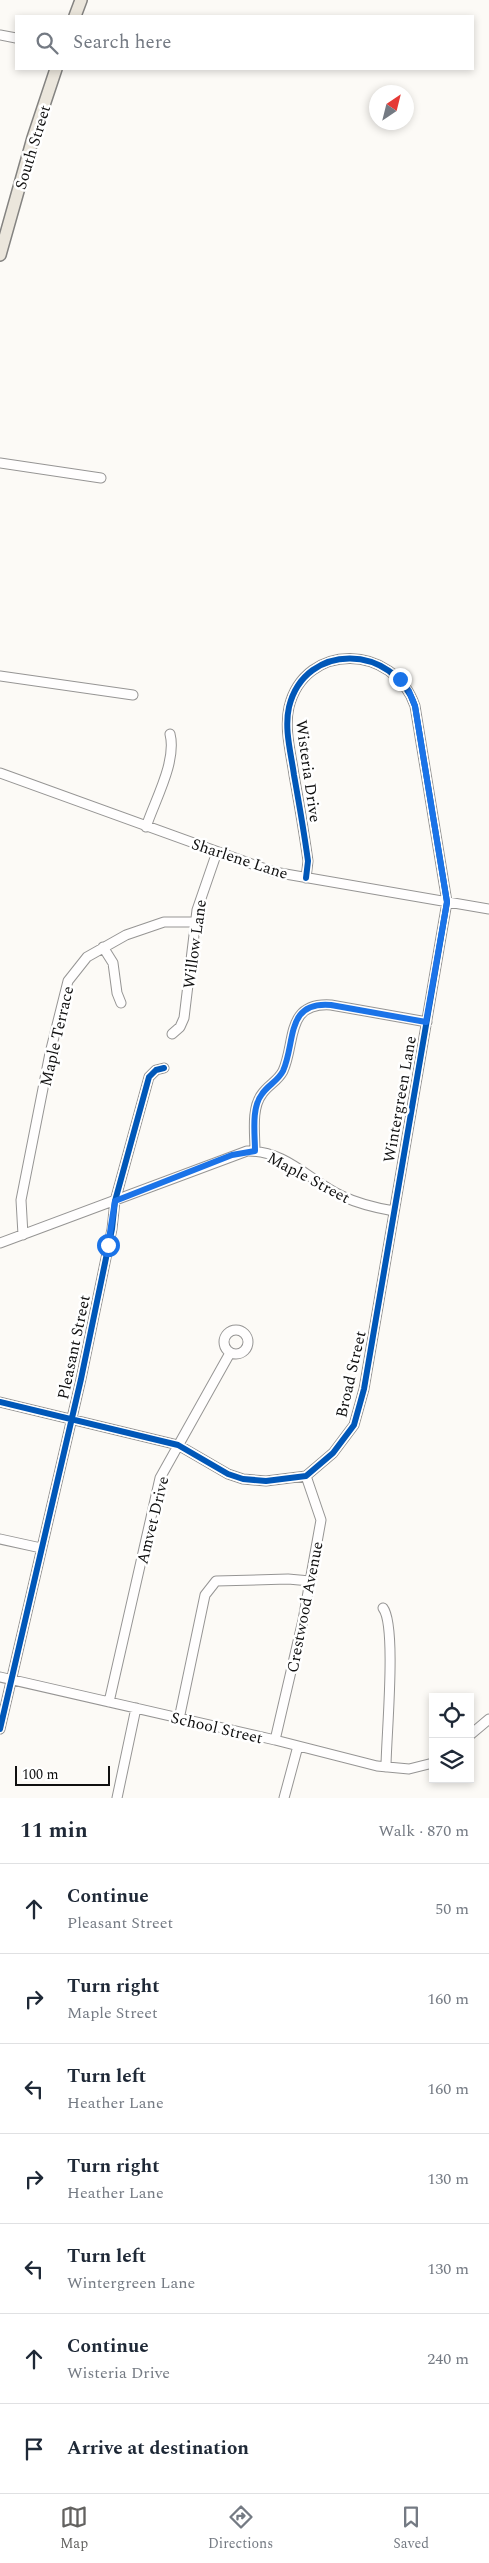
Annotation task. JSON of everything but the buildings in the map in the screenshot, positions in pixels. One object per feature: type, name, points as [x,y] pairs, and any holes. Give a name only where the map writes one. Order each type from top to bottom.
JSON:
[{"type":"main road","points":[[75,15],[81,0]]},
{"type":"main road","name":"South Street","points":[[0,255],[31,146],[56,70]]},
{"type":"street","points":[[0,35],[15,38]]},
{"type":"street","points":[[0,463],[101,478]]},
{"type":"street","name":"Wisteria Drive","points":[[306,878],[308,861],[287,732],[290,702],[302,682],[319,667],[341,659],[365,659],[380,664],[394,673],[405,685],[412,698],[447,902]]},
{"type":"street","points":[[0,676],[133,695]]},
{"type":"street","points":[[146,826],[171,757],[172,745],[170,734]]},
{"type":"street","name":"Sharlene Lane","points":[[0,772],[258,867],[306,878],[489,909]]},
{"type":"street","name":"Willow Lane","points":[[172,1034],[180,1027],[184,1018],[195,922],[203,888],[217,852]]},
{"type":"street","name":"Wintergreen Lane","points":[[394,1211],[447,902]]},
{"type":"street","name":"Maple Terrace","points":[[23,1236],[21,1200],[63,994],[68,981],[76,968],[103,947],[126,935],[156,924],[172,921],[195,922]]},
{"type":"street","points":[[103,947],[115,969],[117,993],[121,1003]]},
{"type":"street","points":[[255,1151],[257,1104],[262,1094],[282,1072],[296,1023],[304,1011],[316,1005],[331,1005],[426,1022]]},
{"type":"street","name":"Pleasant Street","points":[[0,1729],[71,1418],[112,1229],[115,1201],[149,1077],[156,1070],[164,1068]]},
{"type":"street","name":"Maple Street","points":[[0,1243],[23,1236],[232,1155],[255,1151],[284,1160],[343,1197],[394,1211]]},
{"type":"street","name":"Broad Street","points":[[306,1476],[333,1453],[354,1425],[364,1389],[394,1211]]},
{"type":"street","name":"Amvet Drive","points":[[109,1702],[160,1478],[230,1353]]},
{"type":"street","points":[[0,1402],[178,1445],[204,1462],[243,1479],[266,1481],[306,1476]]},
{"type":"street","name":"Crestwood Avenue","points":[[276,1740],[321,1520],[306,1476]]},
{"type":"street","points":[[0,1539],[41,1548]]},
{"type":"street","points":[[180,1719],[206,1595],[216,1581],[288,1579],[310,1581]]},
{"type":"street","points":[[383,1608],[387,1613],[390,1637],[386,1766]]},
{"type":"street","name":"School Street","points":[[0,1677],[386,1766],[409,1769],[429,1764]]},
{"type":"street","points":[[117,1798],[136,1708]]},
{"type":"street","points":[[474,1732],[489,1719]]},
{"type":"street","points":[[284,1798],[298,1746]]},
{"type":"cycle path","points":[[0,1402],[178,1445],[228,1474],[243,1479],[266,1481],[306,1476],[333,1453],[354,1425],[364,1389],[447,902],[415,706],[404,686],[389,671],[370,662],[350,659],[330,661],[312,670],[298,685],[289,707],[287,724],[308,861],[306,878]]},
{"type":"cycle path","points":[[0,1729],[81,1379],[112,1229],[115,1201],[149,1077],[156,1070],[164,1068]]},
{"type":"route","points":[[108,1245],[115,1201],[232,1155],[255,1151],[257,1104],[262,1094],[275,1082],[282,1072],[293,1030],[299,1016],[304,1011],[316,1005],[331,1005],[426,1022],[447,902],[415,706],[409,691],[400,679]]}]
